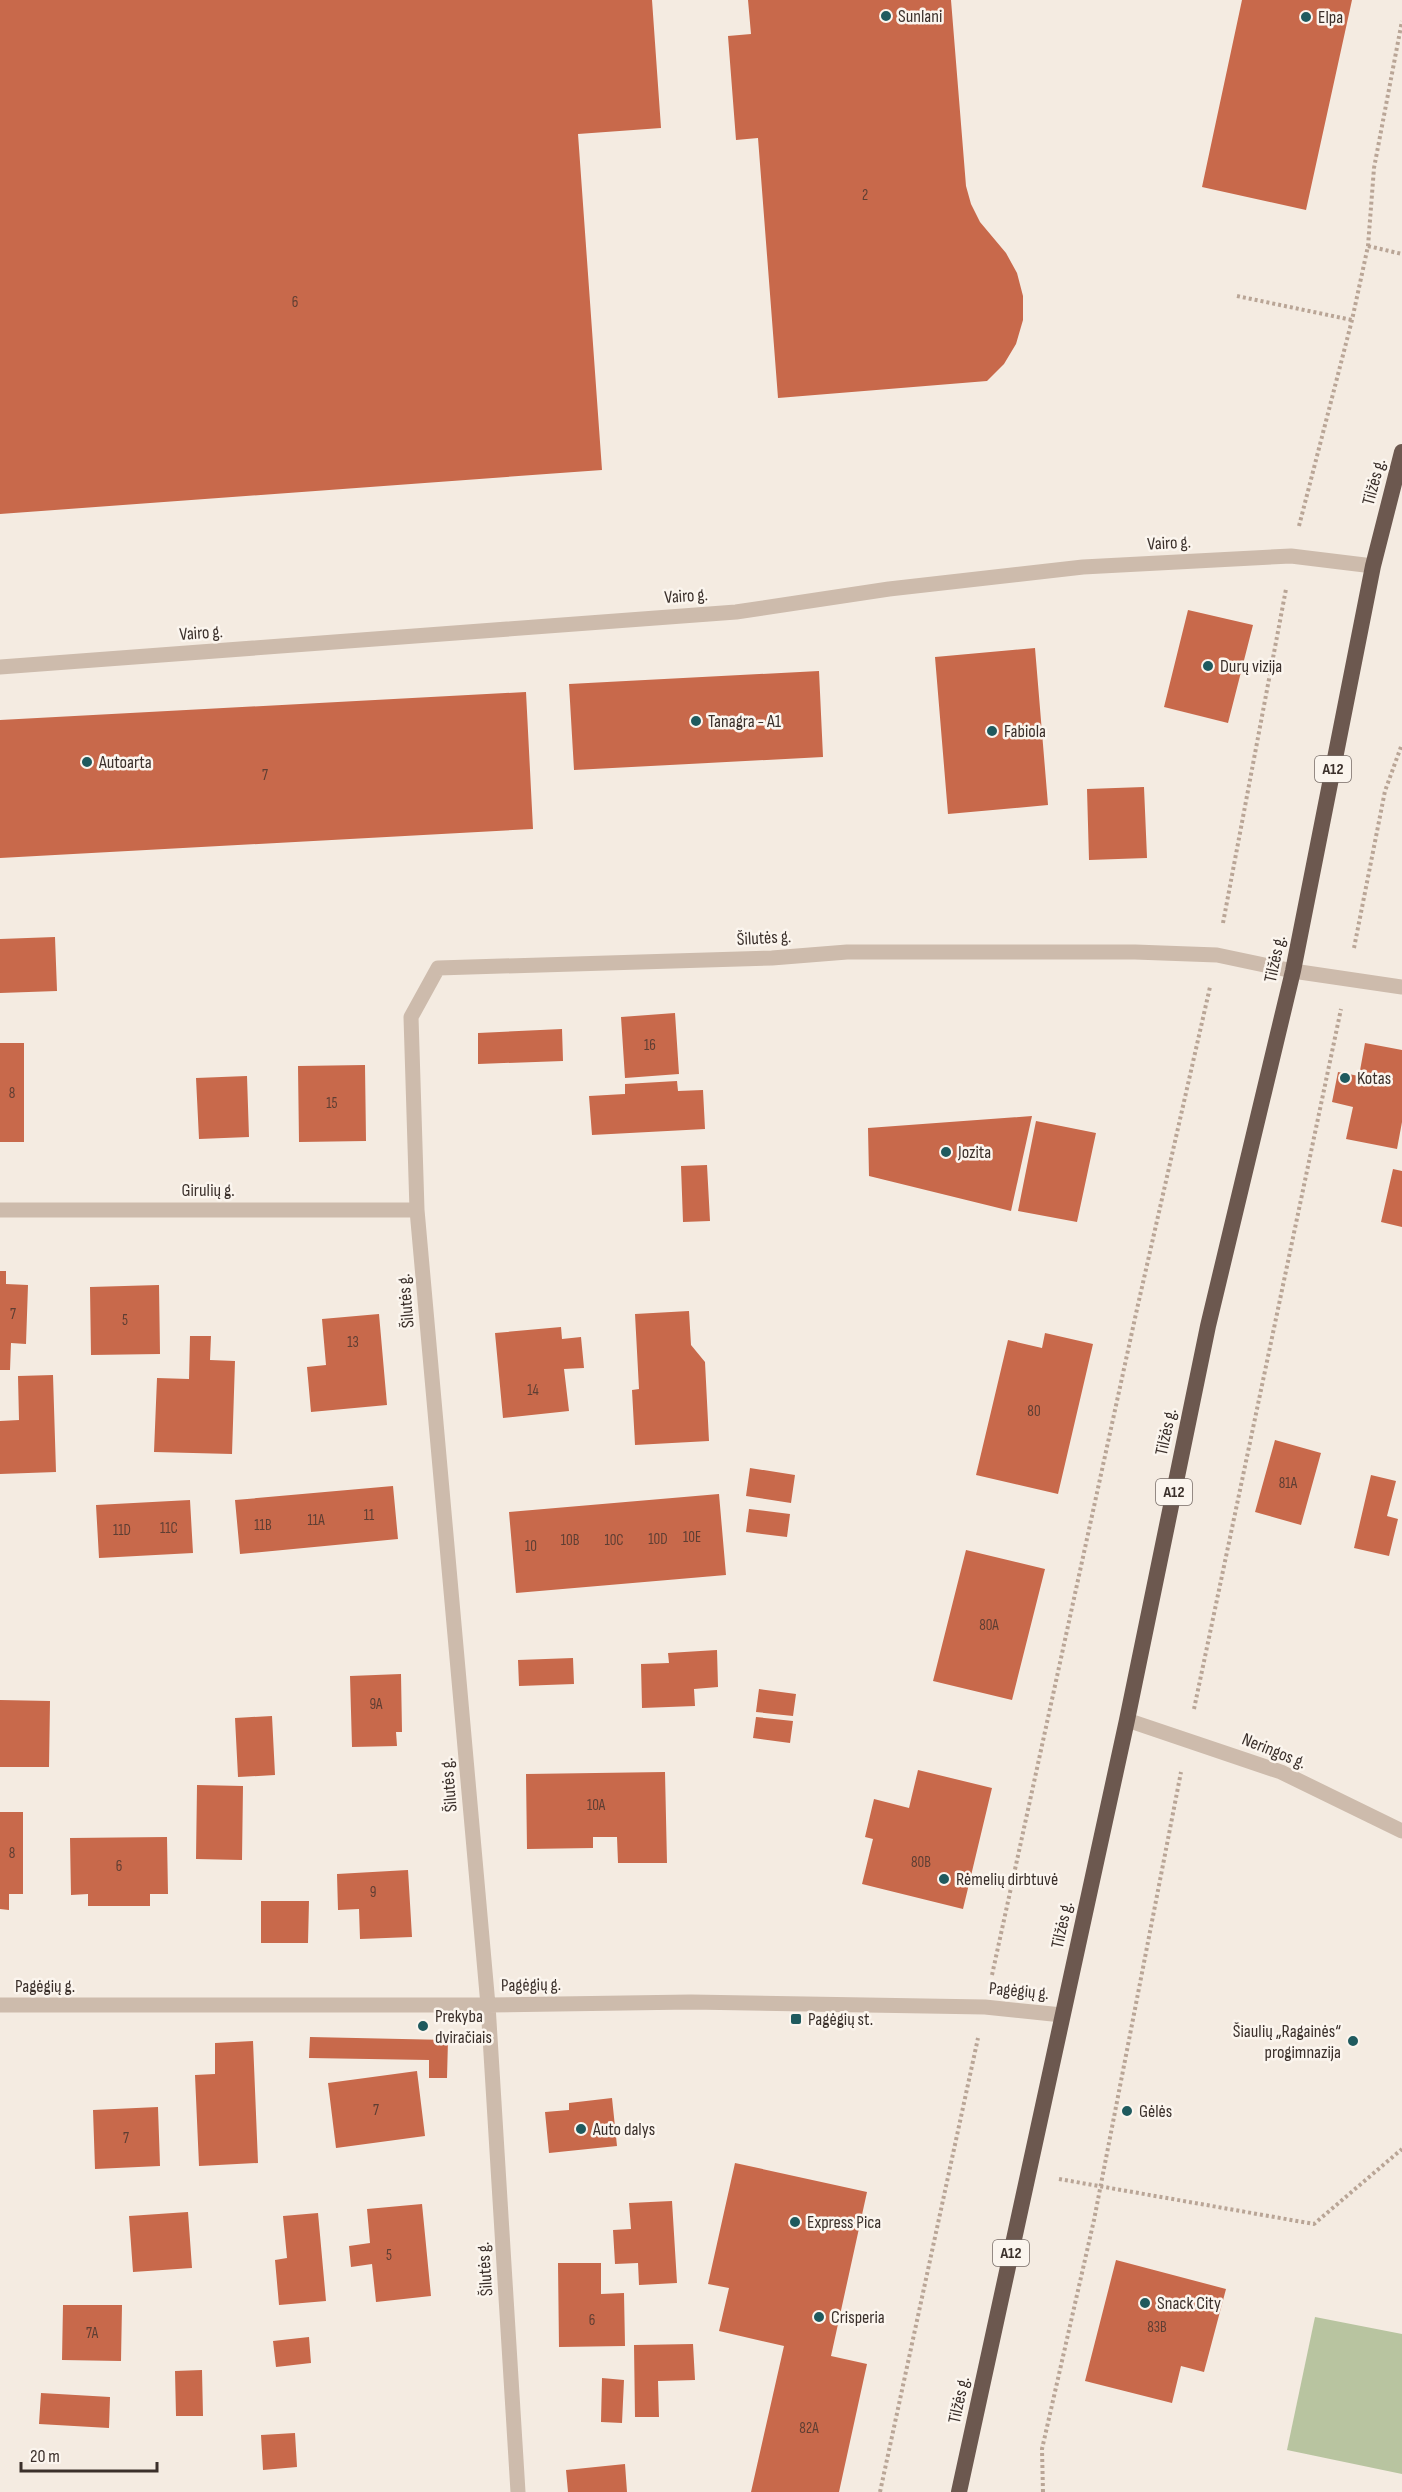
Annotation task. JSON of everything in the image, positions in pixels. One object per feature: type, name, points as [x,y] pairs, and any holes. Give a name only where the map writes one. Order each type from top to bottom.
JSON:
[{"type":"highway","name":"Tilžės g.","points":[[959,2492],[1126,1720],[1208,1326],[1293,971],[1372,566],[1402,452]]},
{"type":"street","name":"Vairo g.","points":[[0,667],[736,612],[889,589],[1083,567],[1291,556],[1372,566]]},
{"type":"street","name":"Šilutės g.","points":[[518,2492],[488,2005],[417,1210],[411,1017],[438,968],[772,958],[847,952],[1217,955],[1293,971],[1402,987]]},
{"type":"street","name":"Girulių g.","points":[[0,1210],[417,1210]]},
{"type":"street","name":"Neringos g.","points":[[1126,1720],[1281,1772],[1402,1831]]},
{"type":"street","name":"Pagėgių g.","points":[[0,2005],[488,2005],[691,2002],[985,2007],[1062,2015]]},
{"type":"path","points":[[880,2492],[1137,1309],[1217,955],[1291,556],[1352,320],[1368,246],[1374,168],[1402,21]]},
{"type":"path","points":[[1368,246],[1402,254]]},
{"type":"path","points":[[1237,296],[1352,320]]},
{"type":"path","points":[[1043,2492],[1042,2449],[1094,2220],[1187,1739],[1348,979],[1384,791],[1402,744]]},
{"type":"path","points":[[1028,2174],[1314,2224],[1402,2149]]},
{"type":"green space","points":[[1315,2317],[1402,2334],[1402,2474],[1287,2450]]},
{"type":"building","points":[[0,0],[652,0],[661,128],[578,134],[602,470],[0,514]]},
{"type":"building","points":[[748,0],[951,0],[966,186],[971,204],[980,222],[1006,253],[1017,273],[1023,296],[1023,320],[1016,344],[1004,364],[987,381],[778,398],[758,138],[736,140],[728,36],[751,34]]},
{"type":"building","points":[[1242,0],[1352,0],[1306,210],[1202,187]]},
{"type":"building","name":"Durų vizija","points":[[1188,610],[1253,625],[1228,723],[1164,707]]},
{"type":"building","name":"Fabiola","points":[[1035,648],[1048,805],[948,814],[935,657]]},
{"type":"building","name":"Tanagra - A1","points":[[819,671],[823,757],[574,770],[569,684]]},
{"type":"building","points":[[526,692],[533,829],[0,858],[0,720]]},
{"type":"building","points":[[1144,787],[1147,858],[1089,860],[1087,789]]},
{"type":"building","points":[[55,937],[57,991],[0,993],[0,939]]},
{"type":"building","points":[[675,1013],[679,1074],[625,1078],[621,1017]]},
{"type":"building","points":[[562,1029],[563,1061],[478,1064],[478,1033]]},
{"type":"building","points":[[0,1043],[24,1043],[24,1142],[0,1142]]},
{"type":"building","points":[[1365,1043],[1402,1050],[1402,1122],[1397,1149],[1346,1139],[1353,1107],[1332,1102],[1338,1072],[1359,1076]]},
{"type":"building","points":[[365,1065],[366,1141],[299,1142],[298,1066]]},
{"type":"building","points":[[247,1076],[249,1137],[199,1139],[196,1078]]},
{"type":"building","points":[[677,1081],[678,1091],[703,1090],[705,1129],[592,1135],[589,1096],[625,1094],[625,1084]]},
{"type":"building","name":"Jozita","points":[[1032,1116],[1011,1211],[869,1176],[868,1128]]},
{"type":"building","points":[[1036,1121],[1096,1133],[1077,1222],[1018,1211]]},
{"type":"building","points":[[707,1165],[710,1221],[683,1222],[681,1166]]},
{"type":"building","points":[[1393,1169],[1402,1171],[1402,1227],[1381,1222]]},
{"type":"building","points":[[0,1271],[6,1271],[6,1284],[28,1285],[26,1344],[11,1343],[10,1370],[0,1370]]},
{"type":"building","points":[[159,1285],[160,1354],[91,1355],[90,1287]]},
{"type":"building","points":[[689,1311],[691,1345],[705,1362],[709,1441],[635,1445],[632,1390],[639,1389],[635,1314]]},
{"type":"building","points":[[379,1314],[387,1405],[311,1412],[307,1367],[326,1365],[322,1319]]},
{"type":"building","points":[[561,1327],[562,1339],[581,1337],[584,1368],[564,1369],[569,1411],[503,1418],[495,1333]]},
{"type":"building","points":[[1045,1333],[1093,1344],[1058,1494],[976,1475],[1008,1340],[1042,1348]]},
{"type":"building","points":[[190,1336],[211,1336],[210,1360],[235,1361],[232,1454],[154,1452],[157,1378],[189,1379]]},
{"type":"building","points":[[53,1375],[56,1472],[0,1474],[0,1421],[19,1420],[18,1376]]},
{"type":"building","points":[[1275,1440],[1321,1453],[1301,1525],[1255,1512]]},
{"type":"building","points":[[750,1468],[795,1475],[791,1503],[746,1496]]},
{"type":"building","points":[[1371,1475],[1396,1481],[1387,1516],[1398,1519],[1389,1556],[1354,1548]]},
{"type":"building","points":[[393,1486],[398,1539],[240,1554],[235,1500]]},
{"type":"building","points":[[719,1494],[726,1575],[516,1593],[509,1512]]},
{"type":"building","points":[[190,1500],[193,1553],[99,1558],[96,1505]]},
{"type":"building","points":[[749,1509],[790,1514],[787,1537],[746,1532]]},
{"type":"building","points":[[966,1550],[1045,1569],[1012,1700],[933,1681]]},
{"type":"building","points":[[717,1650],[718,1687],[694,1689],[695,1706],[642,1708],[641,1664],[669,1663],[668,1653]]},
{"type":"building","points":[[573,1658],[574,1684],[519,1686],[518,1660]]},
{"type":"building","points":[[401,1674],[402,1732],[396,1732],[397,1746],[352,1747],[350,1676]]},
{"type":"building","points":[[759,1689],[796,1694],[793,1716],[756,1712]]},
{"type":"building","points":[[0,1700],[50,1701],[49,1767],[0,1767]]},
{"type":"building","points":[[272,1716],[275,1775],[238,1777],[235,1718]]},
{"type":"building","points":[[756,1717],[793,1721],[790,1743],[753,1738]]},
{"type":"building","points":[[918,1770],[992,1788],[963,1909],[862,1884],[873,1839],[865,1837],[874,1799],[909,1808]]},
{"type":"building","points":[[665,1772],[667,1863],[618,1863],[617,1837],[593,1837],[593,1848],[527,1849],[526,1774]]},
{"type":"building","points":[[197,1785],[243,1786],[242,1860],[196,1859]]},
{"type":"building","points":[[0,1812],[23,1812],[23,1894],[9,1894],[9,1910],[0,1909]]},
{"type":"building","points":[[167,1837],[168,1894],[150,1894],[150,1906],[88,1906],[88,1894],[71,1895],[70,1838]]},
{"type":"building","points":[[408,1870],[412,1937],[360,1939],[359,1909],[338,1910],[337,1874]]},
{"type":"building","points":[[261,1901],[309,1901],[308,1943],[261,1943]]},
{"type":"building","points":[[310,2037],[448,2040],[447,2078],[429,2078],[429,2060],[309,2058]]},
{"type":"building","points":[[253,2041],[258,2163],[199,2166],[195,2075],[215,2074],[215,2043]]},
{"type":"building","points":[[417,2071],[425,2136],[336,2148],[328,2083]]},
{"type":"building","name":"Auto dalys","points":[[612,2098],[617,2146],[549,2153],[545,2112],[569,2110],[569,2103]]},
{"type":"building","points":[[158,2107],[160,2166],[95,2169],[93,2110]]},
{"type":"building","points":[[735,2163],[867,2192],[831,2356],[867,2364],[839,2492],[751,2492],[784,2346],[719,2331],[729,2288],[708,2284]]},
{"type":"building","points":[[672,2201],[677,2283],[639,2285],[638,2263],[615,2264],[613,2230],[631,2229],[629,2203]]},
{"type":"building","points":[[422,2204],[431,2296],[376,2302],[372,2264],[351,2267],[349,2246],[370,2243],[367,2209]]},
{"type":"building","points":[[188,2212],[192,2268],[133,2272],[129,2216]]},
{"type":"building","points":[[318,2213],[326,2301],[279,2305],[275,2260],[287,2258],[283,2216]]},
{"type":"building","points":[[1116,2260],[1226,2289],[1204,2372],[1181,2366],[1172,2403],[1085,2381]]},
{"type":"building","points":[[558,2263],[601,2263],[601,2294],[624,2293],[625,2346],[559,2347]]},
{"type":"building","points":[[63,2305],[122,2305],[121,2361],[62,2360]]},
{"type":"building","points":[[309,2337],[311,2363],[276,2367],[273,2341]]},
{"type":"building","points":[[693,2344],[695,2380],[658,2381],[659,2417],[635,2417],[634,2345]]},
{"type":"building","points":[[202,2370],[203,2416],[176,2416],[175,2371]]},
{"type":"building","points":[[602,2378],[624,2380],[622,2423],[601,2422]]},
{"type":"building","points":[[41,2393],[110,2397],[109,2428],[39,2424]]},
{"type":"building","points":[[295,2433],[297,2467],[263,2470],[261,2435]]},
{"type":"building","points":[[625,2464],[627,2492],[568,2492],[566,2470]]},
{"type":"place","name":"Sunlani","points":[[886,16]]},
{"type":"place","name":"Elpa","points":[[1306,17]]},
{"type":"place","name":"Durų vizija","points":[[1208,666]]},
{"type":"place","name":"Tanagra - A1","points":[[696,721]]},
{"type":"place","name":"Fabiola","points":[[992,731]]},
{"type":"place","name":"Autoarta","points":[[87,762]]},
{"type":"place","name":"Kotas","points":[[1345,1078]]},
{"type":"place","name":"Jozita","points":[[946,1152]]},
{"type":"place","name":"Rėmelių dirbtuvė","points":[[944,1879]]},
{"type":"place","name":"Pagėgių st.","points":[[796,2019]]},
{"type":"place","name":"Prekyba dviračiais","points":[[423,2026]]},
{"type":"place","name":"Šiaulių „Ragainės“ progimnazija","points":[[1353,2041]]},
{"type":"place","name":"Gėlės","points":[[1127,2111]]},
{"type":"place","name":"Auto dalys","points":[[581,2129]]},
{"type":"place","name":"Express Pica","points":[[795,2222]]},
{"type":"place","name":"Snack City","points":[[1145,2303]]},
{"type":"place","name":"Crisperia","points":[[819,2317]]}]
